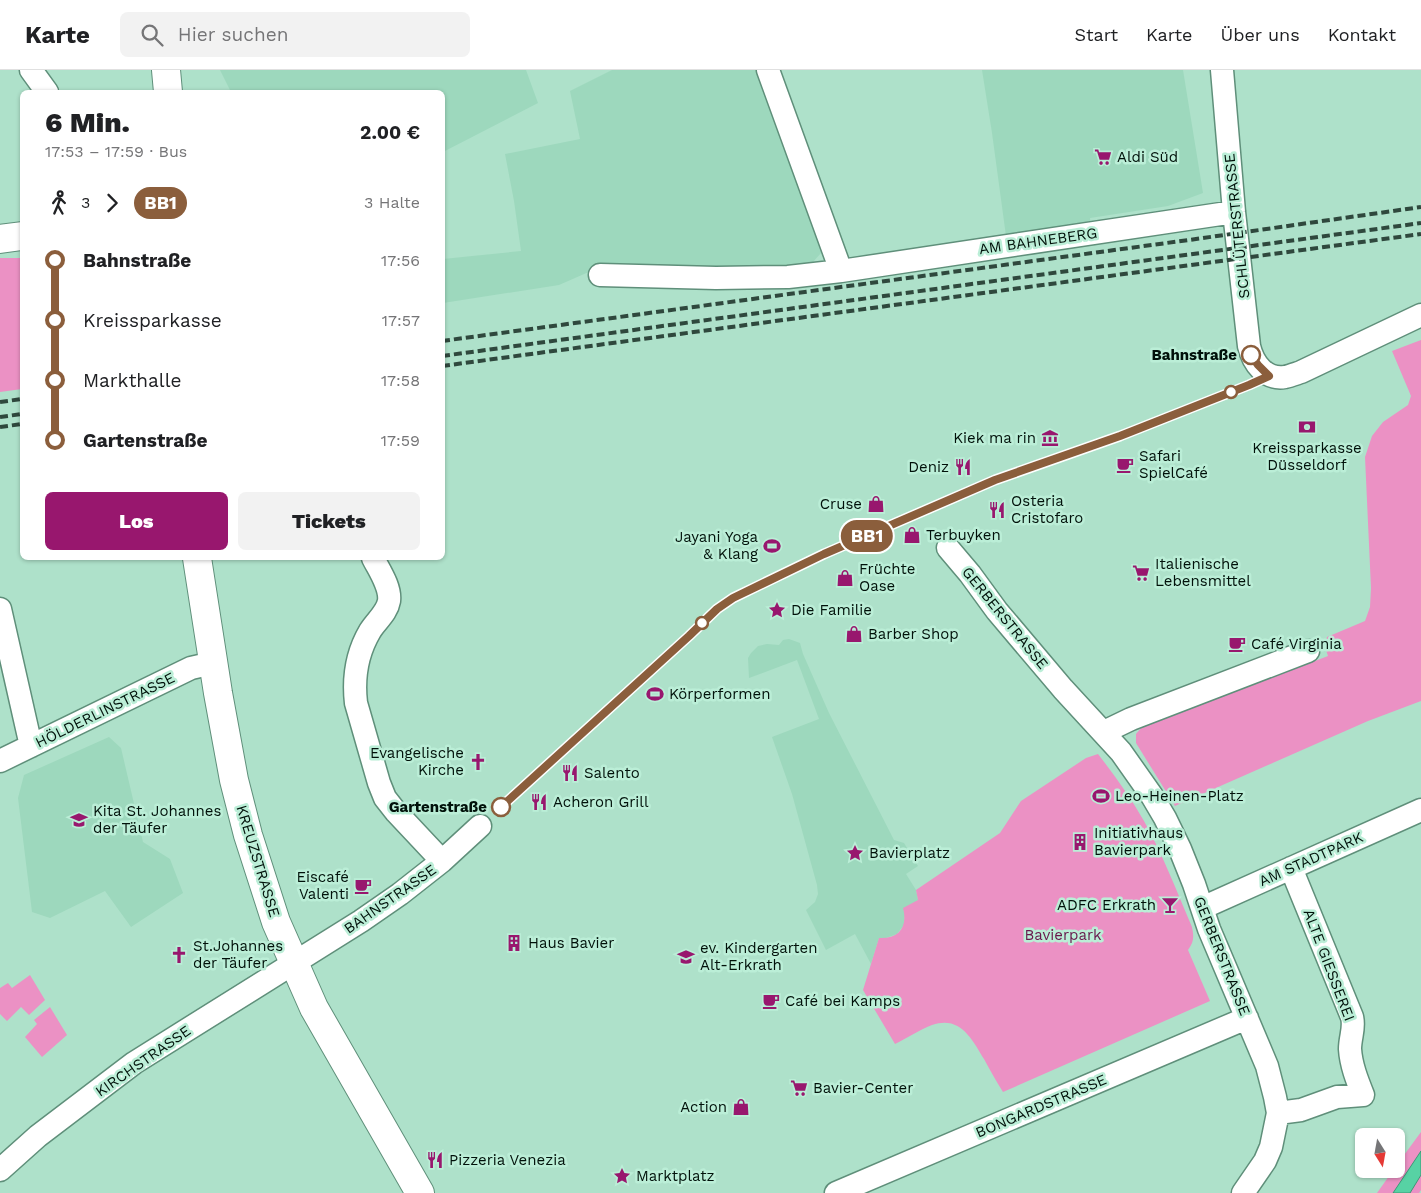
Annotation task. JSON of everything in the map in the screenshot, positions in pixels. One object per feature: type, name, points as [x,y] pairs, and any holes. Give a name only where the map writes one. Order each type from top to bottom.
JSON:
[{"type":"main road","points":[[166,70],[168,90]]},
{"type":"main road","points":[[0,238],[20,236]]},
{"type":"main road","name":"KREUZSTRASSE","points":[[197,560],[213,664],[234,780],[248,836],[274,916],[314,1008],[420,1193]]},
{"type":"street","points":[[31,70],[46,90]]},
{"type":"street","points":[[768,70],[841,270]]},
{"type":"street","name":"SCHLÜTERSTRASSE","points":[[1222,70],[1234,212],[1249,346],[1252,356],[1258,365],[1269,376],[1283,377],[1301,372],[1421,315]]},
{"type":"street","name":"AM BAHNEBERG","points":[[600,275],[725,278],[788,277],[1234,212]]},
{"type":"street","name":"GERBERSTRASSE","points":[[948,548],[970,574],[997,612],[1132,766],[1165,818],[1180,849],[1209,929],[1268,1066],[1275,1096],[1278,1113],[1271,1146],[1265,1161],[1243,1193]]},
{"type":"street","points":[[373,560],[388,588],[389,601],[381,618],[370,630],[360,653],[354,689],[356,703],[385,798],[442,862]]},
{"type":"street","points":[[0,609],[31,746]]},
{"type":"street","points":[[1104,732],[1131,719],[1308,651]]},
{"type":"street","name":"HÖLDERLINSTRASSE","points":[[0,761],[191,668],[213,664]]},
{"type":"street","name":"AM STADTPARK","points":[[1202,908],[1421,810]]},
{"type":"street","name":"BAHNSTRASSE","points":[[293,962],[312,952],[400,894],[442,862],[480,826]]},
{"type":"street","name":"ALTE GIESSEREI","points":[[1278,1113],[1300,1110],[1337,1097],[1363,1095],[1351,1058],[1352,1017],[1291,868]]},
{"type":"street","name":"KIRCHSTRASSE","points":[[0,1170],[38,1136],[134,1063],[293,962]]},
{"type":"street","name":"BONGARDSTRASSE","points":[[836,1193],[1247,1018]]},
{"type":"shaded area","points":[[220,70],[526,70],[538,103],[445,151],[445,90],[230,90]]},
{"type":"shaded area","points":[[612,70],[758,70],[820,245],[821,253],[813,262],[784,268],[702,269],[607,264],[559,285],[445,303],[445,259],[521,251],[505,154],[580,139],[570,91]]},
{"type":"shaded area","points":[[982,70],[1183,70],[1203,193],[1168,206],[1090,218],[1091,227],[1006,236]]},
{"type":"shaded area","name":"Bavierplatz","points":[[789,639],[800,643],[829,713],[894,840],[904,843],[918,866],[906,874],[916,890],[918,900],[905,914],[904,925],[897,934],[886,938],[879,938],[871,964],[855,934],[826,950],[806,910],[815,902],[818,894],[817,885],[792,794],[772,737],[819,719],[797,660],[749,678],[748,658],[758,646],[767,644],[779,645],[783,640]]},
{"type":"shaded area","name":"Kita St. Johannes der Täufer","points":[[109,737],[121,748],[143,842],[170,859],[183,893],[131,927],[105,891],[50,918],[32,912],[18,798],[24,775]]},
{"type":"shaded area","points":[[1421,1151],[1421,1175],[1410,1193],[1393,1193],[1403,1178],[1405,1178],[1405,1175]]},
{"type":"green space","points":[[0,258],[20,258],[20,389],[0,392]]},
{"type":"green space","points":[[1421,340],[1421,701],[1368,721],[1175,806],[1136,743],[1136,734],[1142,727],[1328,656],[1325,647],[1327,637],[1365,621],[1370,607],[1371,588],[1365,457],[1372,436],[1383,422],[1408,405],[1411,396],[1392,351]]},
{"type":"green space","name":"Bavierpark","points":[[1098,754],[1139,812],[1164,860],[1192,927],[1193,939],[1188,950],[1210,1001],[1003,1092],[975,1044],[958,1026],[950,1023],[932,1025],[895,1044],[863,990],[879,938],[886,938],[897,934],[903,926],[903,908],[918,900],[916,890],[1000,833],[1021,801],[1086,758]]},
{"type":"green space","points":[[30,975],[45,1000],[29,1015],[21,1007],[7,1021],[0,1014],[0,988],[8,983],[12,988]]},
{"type":"green space","points":[[50,1007],[67,1035],[42,1057],[25,1037],[37,1024],[34,1020]]},
{"type":"green space","points":[[1421,1132],[1421,1190],[1419,1193],[1377,1193],[1388,1178],[1405,1178],[1405,1154]]},
{"type":"railway","points":[[445,341],[1421,207]]},
{"type":"railway","points":[[445,356],[1421,223]]},
{"type":"railway","points":[[445,366],[1421,234]]},
{"type":"railway","points":[[0,402],[20,399]]},
{"type":"railway","points":[[0,417],[20,414]]},
{"type":"railway","points":[[0,427],[20,424]]},
{"type":"bus line","name":"BB1","points":[[501,807],[717,609],[733,598],[824,554],[995,480],[1120,436],[1269,376],[1251,355]]},
{"type":"place","name":"Aldi Süd","points":[[1103,157]]},
{"type":"place","name":"Bahnstraße","points":[[1251,355]]},
{"type":"place","name":"Kreissparkasse Düsseldorf","points":[[1307,427]]},
{"type":"place","name":"Kiek ma rin","points":[[1050,438]]},
{"type":"place","name":"Safari SpielCafé","points":[[1125,465]]},
{"type":"place","name":"Deniz","points":[[963,467]]},
{"type":"place","name":"Cruse","points":[[876,504]]},
{"type":"place","name":"Osteria Cristofaro","points":[[997,510]]},
{"type":"place","name":"Terbuyken","points":[[912,535]]},
{"type":"place","name":"Jayani Yoga & Klang","points":[[772,546]]},
{"type":"place","name":"Italienische Lebensmittel","points":[[1141,573]]},
{"type":"place","name":"Früchte Oase","points":[[845,578]]},
{"type":"place","name":"Die Familie","points":[[777,610]]},
{"type":"place","name":"Barber Shop","points":[[854,634]]},
{"type":"place","name":"Café Virginia","points":[[1237,644]]},
{"type":"place","name":"Körperformen","points":[[655,694]]},
{"type":"place","name":"Evangelische Kirche","points":[[478,762]]},
{"type":"place","name":"Salento","points":[[570,773]]},
{"type":"place","name":"Leo-Heinen-Platz","points":[[1101,796]]},
{"type":"place","name":"Acheron Grill","points":[[539,802]]},
{"type":"place","name":"Gartenstraße","points":[[501,807]]},
{"type":"place","name":"Kita St. Johannes der Täufer","points":[[79,820]]},
{"type":"place","name":"Initiativhaus Bavierpark","points":[[1080,842]]},
{"type":"place","name":"Bavierplatz","points":[[855,853]]},
{"type":"place","name":"Eiscafé Valenti","points":[[363,886]]},
{"type":"place","name":"ADFC Erkrath","points":[[1170,905]]},
{"type":"place","name":"Haus Bavier","points":[[514,943]]},
{"type":"place","name":"St.Johannes der Täufer","points":[[179,955]]},
{"type":"place","name":"ev. Kindergarten Alt-Erkrath","points":[[686,957]]},
{"type":"place","name":"Café bei Kamps","points":[[771,1001]]},
{"type":"place","name":"Bavier-Center","points":[[799,1088]]},
{"type":"place","name":"Action","points":[[741,1107]]},
{"type":"place","name":"Pizzeria Venezia","points":[[435,1160]]},
{"type":"place","name":"Marktplatz","points":[[622,1176]]}]
